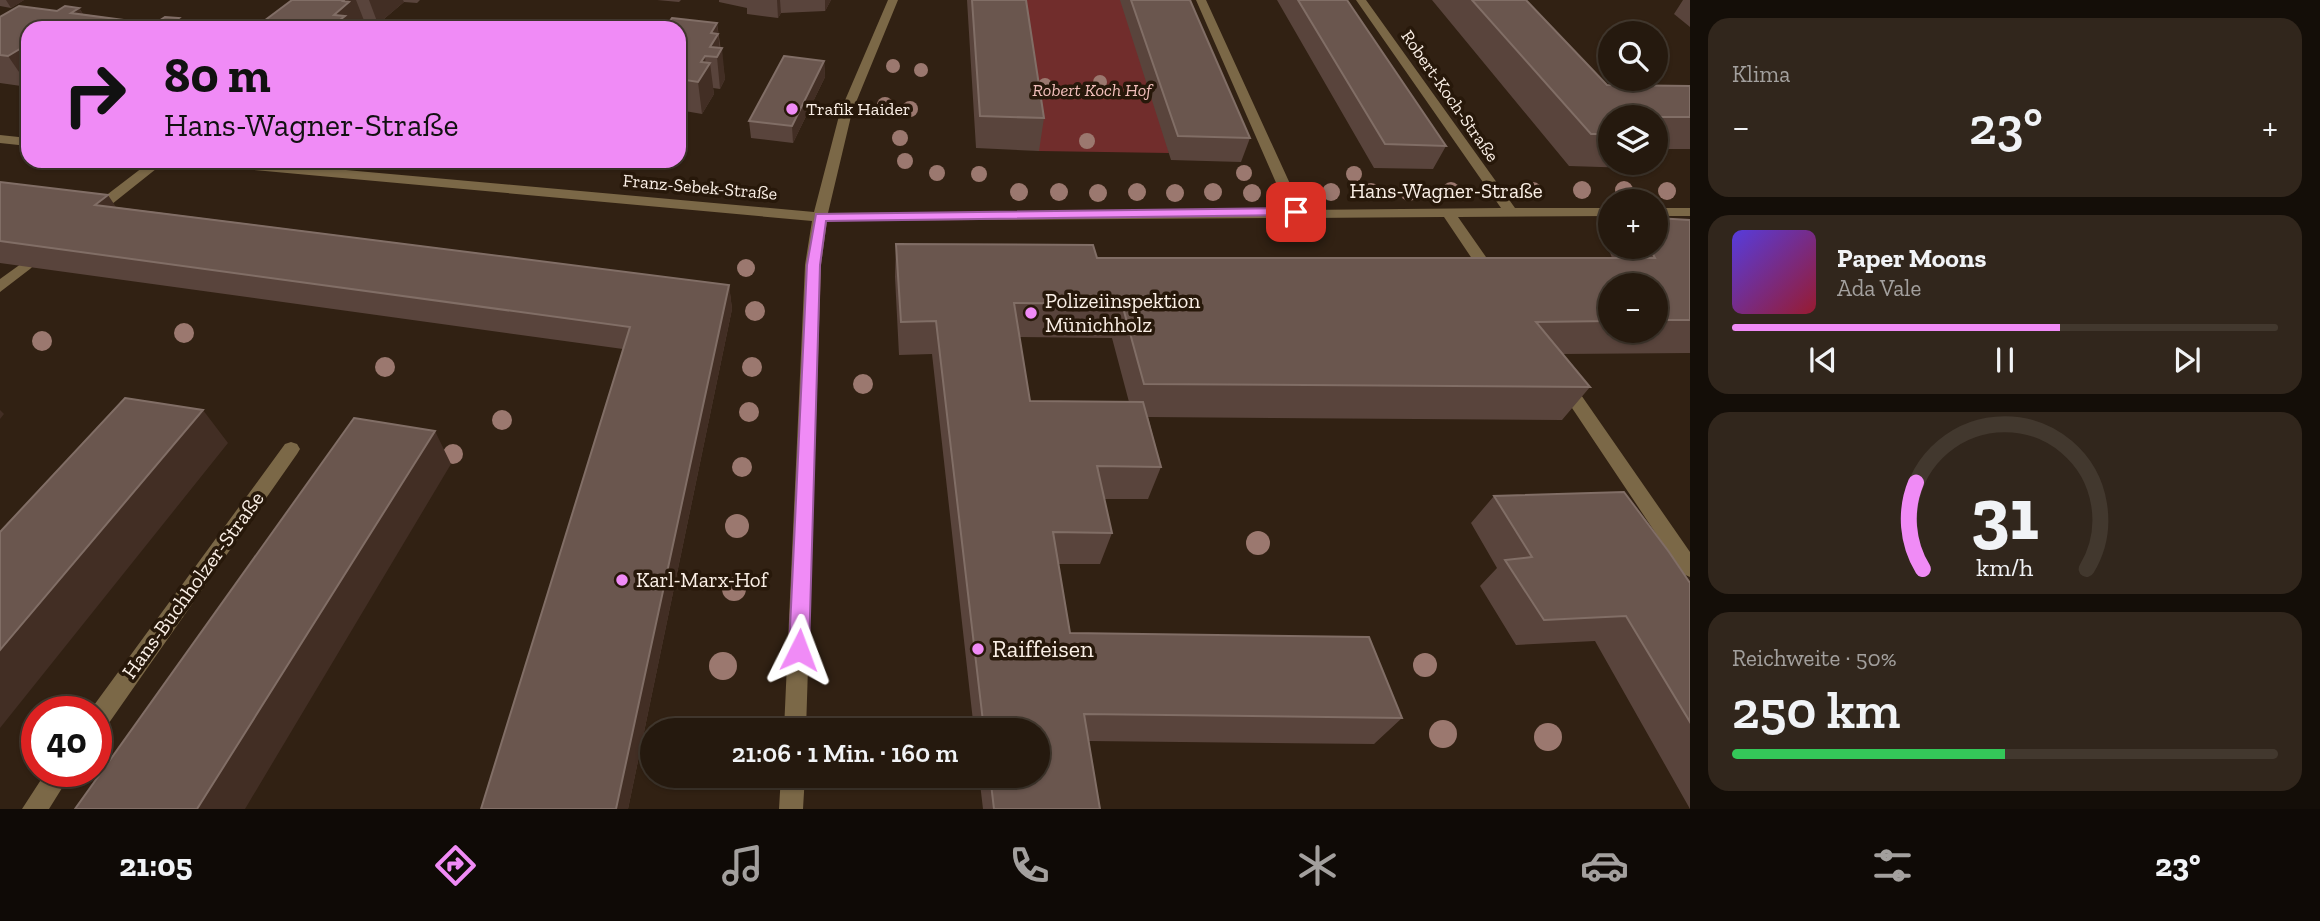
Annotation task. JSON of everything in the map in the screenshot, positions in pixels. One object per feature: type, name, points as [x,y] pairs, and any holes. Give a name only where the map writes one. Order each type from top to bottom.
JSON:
[{"type":"street","points":[[795,718],[813,265],[820,217],[846,112],[892,0]]},
{"type":"street","points":[[1200,0],[1296,212]]},
{"type":"street","name":"Robert-Koch-Straße","points":[[1361,0],[1511,213]]},
{"type":"street","points":[[0,139],[21,141]]},
{"type":"street","points":[[90,215],[150,168]]},
{"type":"street","name":"Franz-Sebek-Straße","points":[[318,168],[820,217]]},
{"type":"street","name":"Hans-Wagner-Straße","points":[[820,217],[1598,212]]},
{"type":"street","points":[[1668,212],[1690,212]]},
{"type":"street","points":[[1448,213],[1502,292]]},
{"type":"street","points":[[0,287],[25,266]]},
{"type":"street","points":[[1553,366],[1690,569]]},
{"type":"street","name":"Hans-Buchholzer-Straße","points":[[112,699],[290,449]]},
{"type":"street","points":[[34,809],[49,787]]},
{"type":"street","points":[[791,809],[792,788]]},
{"type":"green space","name":"Robert Koch Hof","points":[[1018,0],[1133,0],[1169,153],[1039,151]]},
{"type":"building","points":[[292,0],[349,2],[334,15],[345,16],[339,21],[264,21]]},
{"type":"building","points":[[972,0],[1026,0],[1044,118],[980,116]]},
{"type":"building","points":[[1131,0],[1190,0],[1250,138],[1178,136]]},
{"type":"building","points":[[1298,0],[1347,0],[1446,146],[1385,144]]},
{"type":"building","points":[[1472,0],[1526,0],[1598,76],[1598,91],[1668,91],[1668,86],[1690,86],[1690,117],[1668,117],[1668,105],[1598,105],[1598,134],[1591,134]]},
{"type":"building","points":[[19,6],[57,11],[65,6],[79,8],[71,13],[131,21],[21,21],[21,48],[8,56],[0,55],[0,17]]},
{"type":"building","points":[[165,17],[179,18],[175,21],[159,21]]},
{"type":"building","points":[[672,18],[717,23],[711,33],[718,34],[710,47],[722,48],[717,57],[705,56],[701,62],[710,63],[698,82],[686,80],[686,21],[670,21]]},
{"type":"building","points":[[784,56],[824,61],[792,126],[749,121]]},
{"type":"building","name":"Karl-Marx-Hof","points":[[0,182],[108,195],[95,205],[729,285],[616,809],[481,809],[630,327],[0,241]]},
{"type":"building","points":[[1668,219],[1690,220],[1690,320],[1668,320],[1668,273],[1598,273],[1598,321],[1536,322],[1590,387],[1144,384],[1122,304],[1014,303],[1030,401],[1143,402],[1161,467],[1097,466],[1112,533],[1053,532],[1070,633],[1369,637],[1402,718],[1084,714],[1100,809],[994,809],[992,788],[1050,788],[1050,718],[983,718],[936,321],[901,322],[896,244],[1093,245],[1097,258],[1668,259]]},
{"type":"building","points":[[125,398],[203,410],[0,650],[0,532]]},
{"type":"building","points":[[354,418],[435,431],[197,809],[75,809],[91,787],[112,787],[112,757]]},
{"type":"building","points":[[1624,492],[1690,583],[1690,722],[1626,616],[1544,620],[1505,560],[1532,557],[1494,496]]},
{"type":"place","name":"Trafik Haider","points":[[792,109]]},
{"type":"place","name":"Polizeiinspektion Münichholz","points":[[1031,313]]},
{"type":"place","name":"Karl-Marx-Hof","points":[[622,580]]},
{"type":"place","name":"Raiffeisen","points":[[978,649]]},
{"type":"route","points":[[799,650],[813,265],[820,217],[1296,212]]}]
